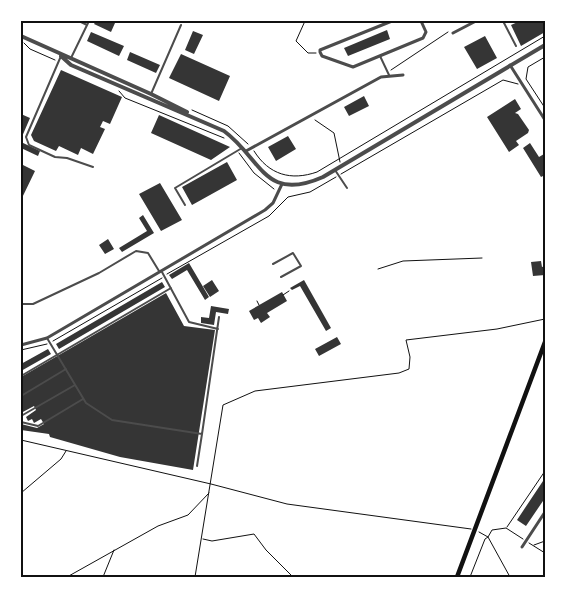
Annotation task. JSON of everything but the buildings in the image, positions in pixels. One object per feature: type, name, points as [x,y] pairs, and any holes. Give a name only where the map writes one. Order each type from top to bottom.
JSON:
[{"type":"main road","points":[[457,577],[545,342]]},
{"type":"street","points":[[392,21],[331,45],[320,50],[320,52],[322,56],[348,67],[353,67],[424,38],[426,32],[421,21]]},
{"type":"street","points":[[453,33],[476,21]]},
{"type":"street","points":[[21,36],[61,56],[71,65],[172,110],[194,117]]},
{"type":"street","points":[[61,56],[72,58],[224,130],[245,149],[259,170],[282,184],[310,183],[335,170],[545,45]]},
{"type":"street","points":[[510,65],[545,120]]},
{"type":"street","points":[[245,149],[252,148],[388,73],[403,74]]},
{"type":"street","points":[[21,345],[48,338],[265,210],[273,203],[282,184]]},
{"type":"street","points":[[522,547],[545,512]]},
{"type":"lane","points":[[79,21],[87,25]]},
{"type":"lane","points":[[72,58],[89,21]]},
{"type":"lane","points":[[503,21],[516,46]]},
{"type":"lane","points":[[151,94],[180,25]]},
{"type":"lane","points":[[61,56],[26,137],[29,145],[55,157],[67,158],[93,167]]},
{"type":"lane","points":[[380,56],[388,73]]},
{"type":"lane","points":[[185,205],[175,188],[238,151],[245,149]]},
{"type":"lane","points":[[335,170],[347,188]]},
{"type":"lane","points":[[21,304],[33,304],[100,273],[136,251],[148,253],[171,288],[189,322],[218,329]]},
{"type":"lane","points":[[273,264],[293,253],[301,266],[280,277]]},
{"type":"lane","points":[[21,376],[171,288]]},
{"type":"lane","points":[[197,466],[220,317]]},
{"type":"lane","points":[[48,338],[86,403],[112,420],[202,434]]},
{"type":"lane","points":[[21,396],[66,370]]},
{"type":"lane","points":[[21,416],[75,385]]},
{"type":"lane","points":[[21,422],[38,426],[83,399]]},
{"type":"path","points":[[305,21],[296,41],[308,53],[320,52]]},
{"type":"path","points":[[388,73],[448,32],[453,33]]},
{"type":"path","points":[[188,108],[228,126],[252,148],[264,165],[288,177],[297,178],[317,172],[545,36]]},
{"type":"path","points":[[21,40],[30,49],[58,62]]},
{"type":"path","points":[[545,57],[528,67],[526,79],[545,108]]},
{"type":"path","points":[[298,194],[310,192],[503,80],[516,85],[526,79]]},
{"type":"path","points":[[116,89],[125,98],[226,139]]},
{"type":"path","points":[[310,116],[334,133],[341,166]]},
{"type":"path","points":[[238,151],[258,178],[288,197]]},
{"type":"path","points":[[378,268],[403,261],[482,258]]},
{"type":"path","points":[[283,295],[289,291]]},
{"type":"path","points":[[257,301],[259,305]]},
{"type":"path","points":[[195,577],[223,405],[255,391],[399,373],[409,370],[410,357],[406,340],[498,329],[545,319]]},
{"type":"path","points":[[21,440],[288,504],[474,530],[488,537],[510,577]]},
{"type":"path","points":[[21,493],[62,458],[66,450]]},
{"type":"path","points":[[506,528],[545,471]]},
{"type":"path","points":[[67,577],[114,550],[145,536],[158,526],[188,515],[210,492]]},
{"type":"path","points":[[470,577],[485,539],[492,530],[506,528],[545,553]]},
{"type":"path","points":[[202,539],[212,541],[254,534],[266,550],[292,577]]},
{"type":"path","points":[[533,545],[545,541]]},
{"type":"path","points":[[103,577],[114,550]]}]
